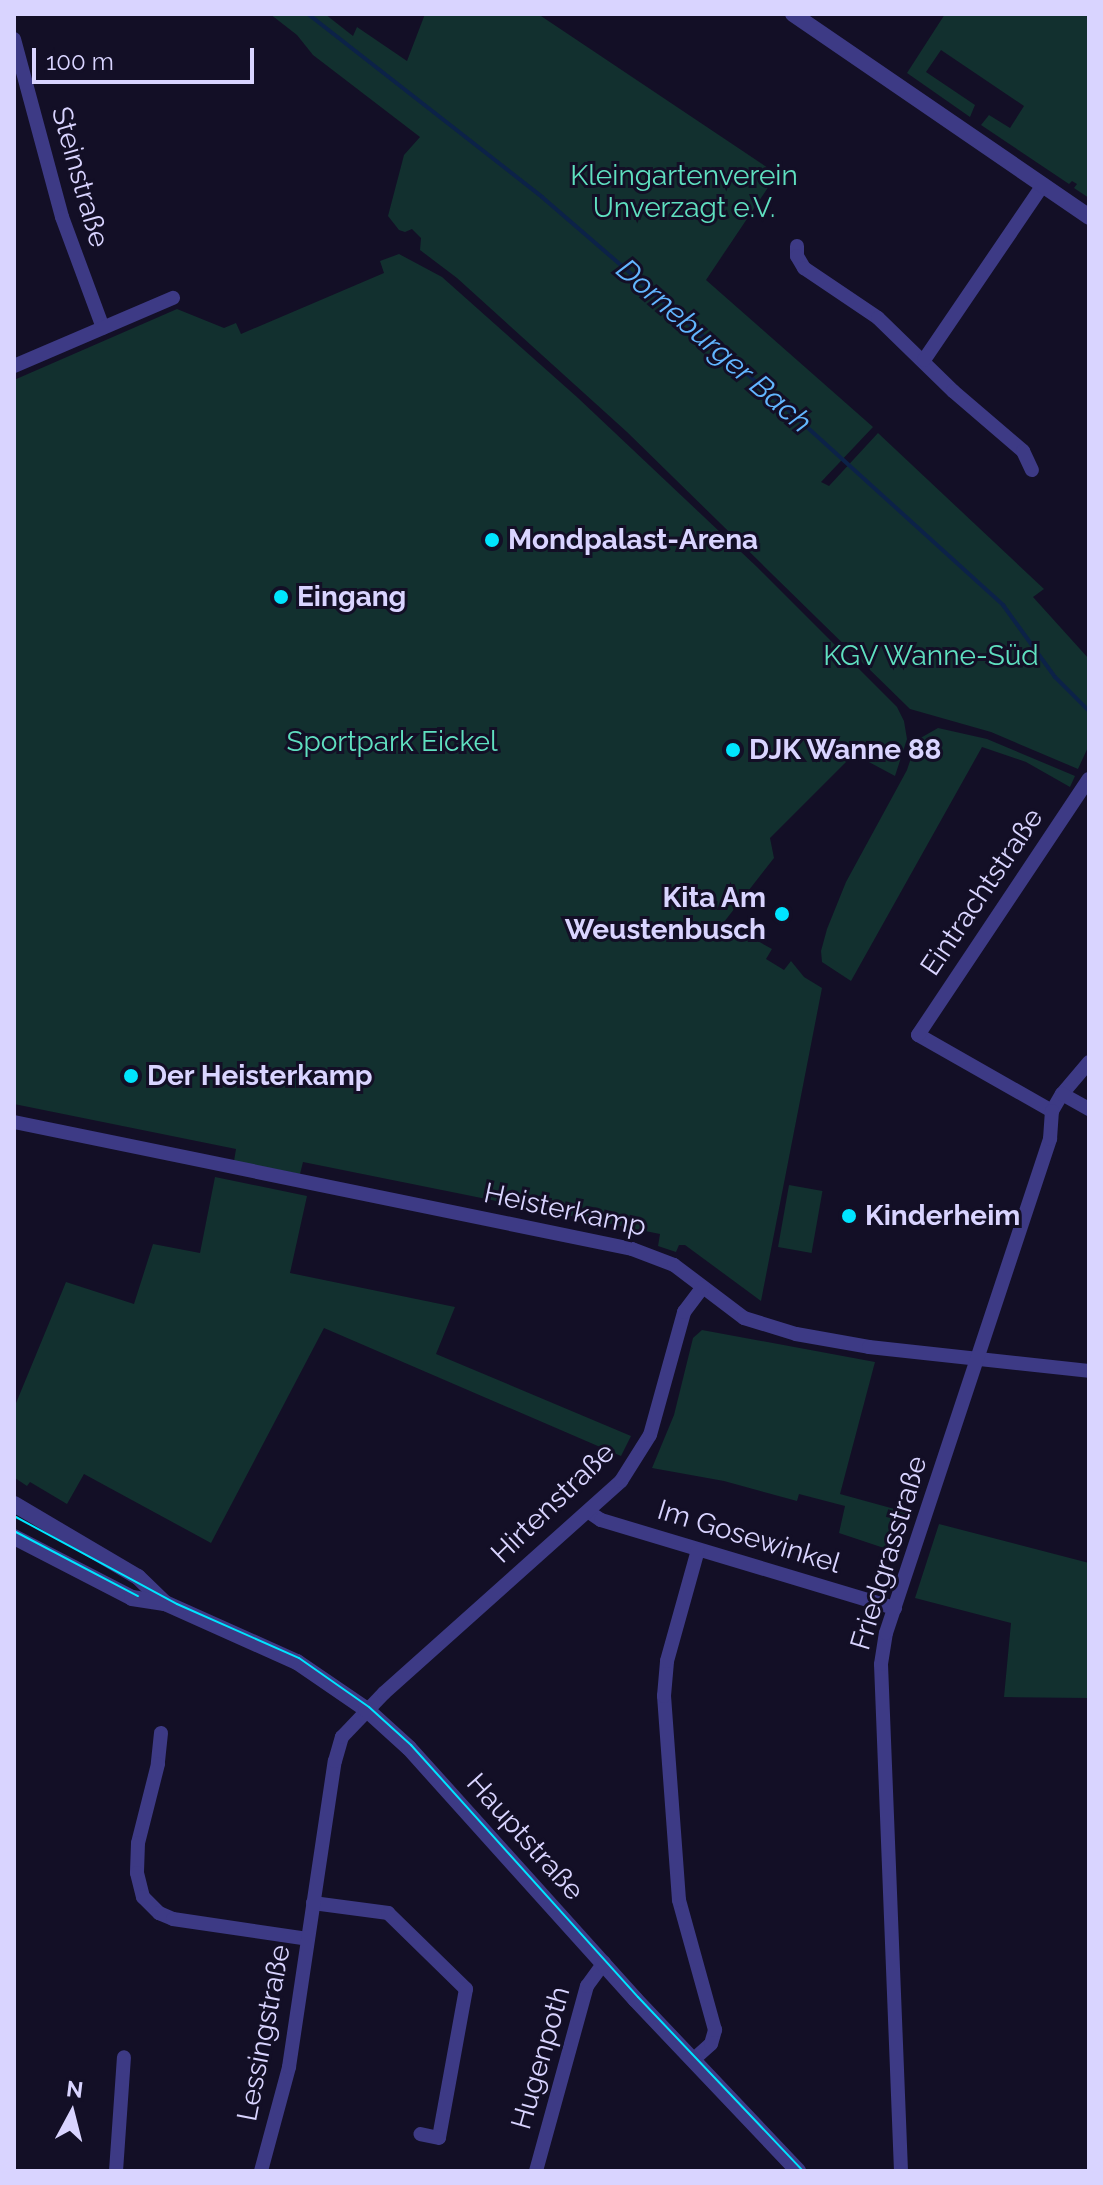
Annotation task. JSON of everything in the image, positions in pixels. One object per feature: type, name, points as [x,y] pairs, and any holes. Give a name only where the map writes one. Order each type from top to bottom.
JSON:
[{"type":"street","points":[[793,14],[1089,217]]},
{"type":"street","name":"Steinstraße","points":[[14,39],[19,79],[62,217],[103,328]]},
{"type":"street","points":[[924,360],[1043,185]]},
{"type":"street","points":[[797,246],[797,256],[804,268],[878,318],[953,391],[1023,451],[1032,470]]},
{"type":"street","points":[[14,366],[173,298]]},
{"type":"street","name":"Eintrachtstraße","points":[[1052,1111],[918,1035],[1089,779]]},
{"type":"street","points":[[1052,1111],[1089,1062]]},
{"type":"street","points":[[1062,1094],[1089,1109]]},
{"type":"street","name":"Friedgrasstraße","points":[[901,2171],[881,1681],[883,1649],[1050,1139],[1052,1111]]},
{"type":"street","name":"Heisterkamp","points":[[14,1122],[632,1249],[674,1265],[744,1318],[762,1326],[869,1347],[1089,1371]]},
{"type":"street","name":"Hirtenstraße","points":[[366,1709],[621,1481],[643,1450],[657,1418],[684,1312],[703,1287]]},
{"type":"street","name":"Hauptstraße","points":[[14,1504],[138,1577],[165,1603]]},
{"type":"street","name":"Im Gosewinkel","points":[[589,1512],[601,1520],[895,1608]]},
{"type":"street","name":"Hauptstraße","points":[[14,1537],[120,1593],[165,1603],[297,1662],[366,1709],[416,1756],[798,2171]]},
{"type":"street","points":[[693,2060],[711,2044],[715,2030],[679,1900],[664,1696],[667,1661],[698,1550]]},
{"type":"street","name":"Lessingstraße","points":[[261,2171],[285,2088],[338,1747],[351,1724],[366,1709]]},
{"type":"street","points":[[161,1733],[158,1764],[138,1843],[137,1873],[143,1897],[159,1913],[173,1919],[308,1939]]},
{"type":"street","points":[[313,1903],[388,1913],[466,1989],[439,2138],[420,2134]]},
{"type":"street","name":"Hugenpoth","points":[[536,2171],[587,1986],[604,1963]]},
{"type":"street","points":[[116,2171],[124,2057]]},
{"type":"green space","name":"Kleingartenverein Unverzagt e.V.","points":[[270,14],[325,14],[353,36],[357,27],[407,61],[425,14],[538,14],[777,174],[706,280],[873,427],[821,482],[829,486],[878,433],[1044,589],[1033,597],[1089,659],[1089,745],[1078,769],[991,732],[910,709],[627,432],[457,278],[420,250],[421,238],[412,229],[405,232],[399,230],[388,216],[404,155],[420,137],[313,55],[297,35]]},
{"type":"green space","points":[[945,14],[1089,14],[1089,198],[1074,188],[1077,184],[1072,181],[1069,184],[981,125],[989,115],[1010,128],[1024,106],[941,50],[926,72],[975,105],[970,117],[907,73]]},
{"type":"green space","name":"Sportpark Eickel","points":[[399,254],[442,277],[578,398],[757,567],[897,707],[904,721],[907,739],[895,776],[854,754],[770,838],[774,858],[724,922],[772,949],[766,959],[784,970],[791,961],[804,977],[822,988],[761,1301],[685,1245],[679,1245],[676,1252],[658,1246],[660,1234],[303,1162],[300,1174],[234,1161],[236,1149],[14,1104],[14,380],[177,309],[224,328],[236,323],[241,334],[384,273],[380,261]]},
{"type":"green space","name":"KGV Wanne-Süd","points":[[938,728],[987,739],[1075,776],[1070,787],[1026,762],[982,747],[851,981],[822,962],[821,951],[827,929],[846,882],[907,770],[917,740]]},
{"type":"green space","points":[[215,1177],[307,1196],[290,1273],[455,1307],[436,1354],[631,1436],[621,1456],[324,1328],[211,1543],[84,1474],[67,1504],[30,1482],[27,1486],[15,1478],[14,1408],[66,1282],[134,1304],[153,1244],[200,1253]]},
{"type":"green space","points":[[789,1185],[822,1191],[812,1253],[778,1247]]},
{"type":"green space","points":[[702,1330],[875,1362],[840,1494],[909,1513],[896,1552],[839,1533],[845,1506],[799,1494],[797,1501],[724,1481],[652,1468],[674,1415],[693,1338]]},
{"type":"green space","points":[[939,1524],[1089,1563],[1089,1698],[1004,1697],[1011,1623],[915,1598]]},
{"type":"waterway","name":"Dorneburger Bach","points":[[308,14],[542,197],[776,399],[1003,605],[1055,677],[1089,711]]},
{"type":"tram line","points":[[14,1516],[177,1604],[299,1658],[369,1707],[411,1745],[638,1997],[803,2171]]},
{"type":"tram line","points":[[14,1531],[138,1596]]},
{"type":"place","name":"Mondpalast-Arena","points":[[492,540]]},
{"type":"place","name":"Eingang","points":[[281,597]]},
{"type":"place","name":"DJK Wanne 88","points":[[733,750]]},
{"type":"place","name":"Kita Am Weustenbusch","points":[[782,914]]},
{"type":"place","name":"Der Heisterkamp","points":[[131,1076]]},
{"type":"place","name":"Kinderheim","points":[[849,1216]]}]
